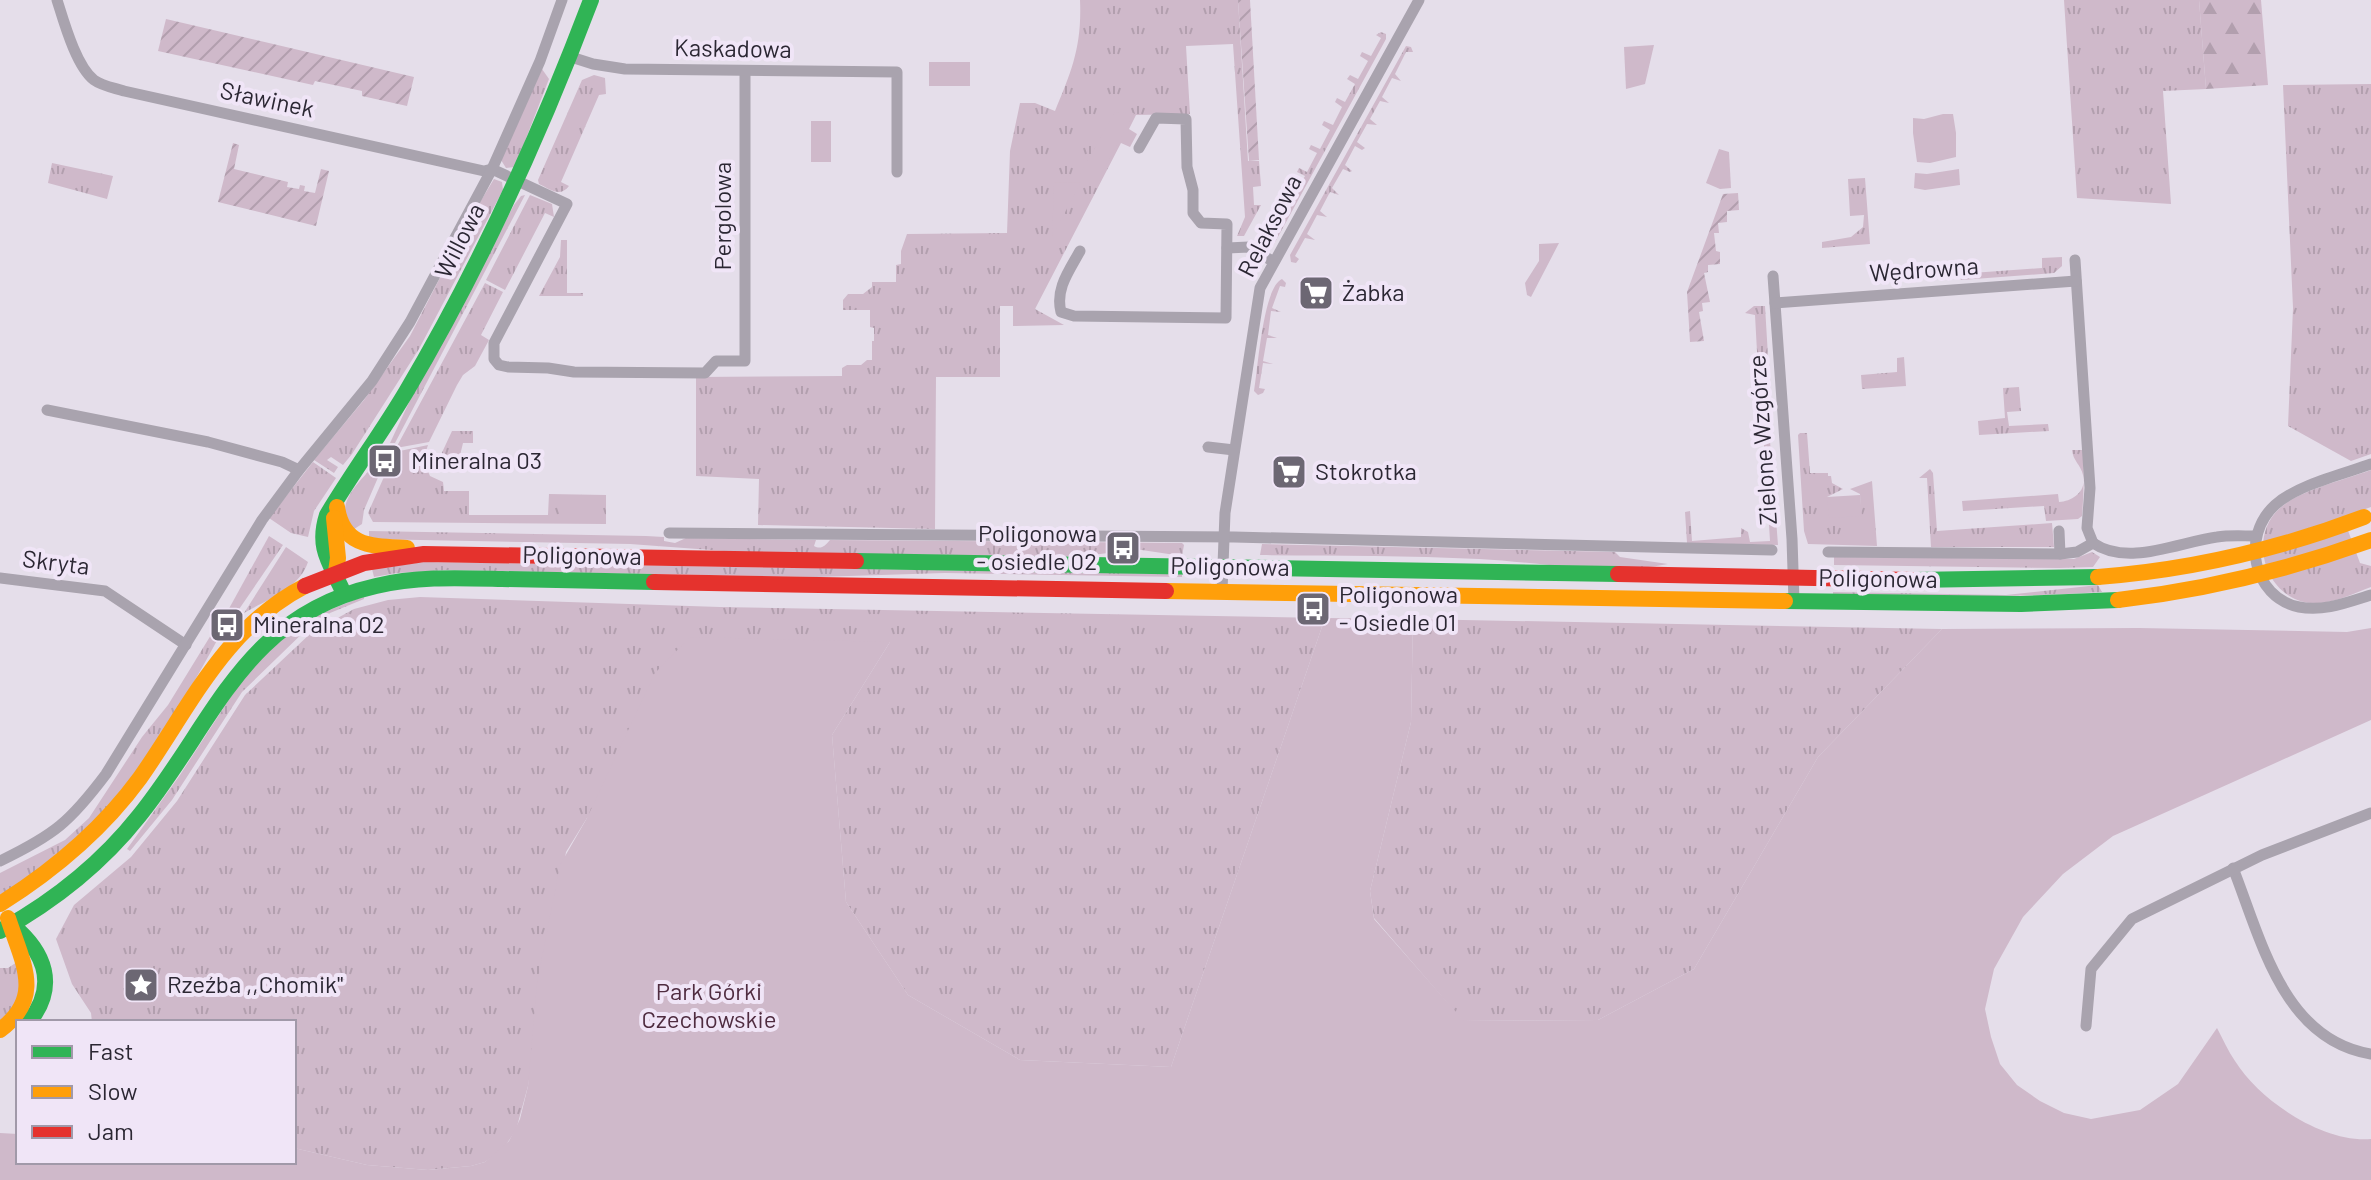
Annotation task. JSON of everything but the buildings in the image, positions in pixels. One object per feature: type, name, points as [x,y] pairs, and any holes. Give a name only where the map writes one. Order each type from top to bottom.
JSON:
[{"type":"main road","name":"Willowa","points":[[344,594],[336,572],[324,557],[321,535],[327,515],[420,368],[518,180],[571,57],[591,0]]},
{"type":"main road","name":"Willowa","points":[[336,572],[338,555],[333,527],[343,491]]},
{"type":"main road","points":[[337,507],[342,528],[352,540],[440,554]]},
{"type":"main road","name":"Poligonowa","points":[[1,904],[67,857],[116,808],[148,766],[208,671],[238,635],[292,593],[336,572],[375,560],[440,554],[2018,580],[2169,570],[2244,556],[2312,537],[2368,516]]},
{"type":"main road","name":"Poligonowa","points":[[6,928],[80,877],[126,832],[161,788],[226,687],[251,656],[297,618],[344,594],[384,582],[431,578],[2021,604],[2118,600],[2175,593],[2264,575],[2371,540]]},
{"type":"main road","points":[[0,1030],[18,1015],[28,990],[27,974],[6,928],[1,904]]},
{"type":"main road","points":[[6,928],[32,943],[42,962],[42,1003],[30,1020]]},
{"type":"street","name":"Sławinek","points":[[57,0],[67,32],[93,80],[124,91],[484,171],[492,169],[567,204],[494,343],[494,359],[499,365],[574,372],[705,373],[716,361],[745,361]]},
{"type":"street","points":[[0,861],[48,837],[79,810],[106,774],[262,520],[394,350],[492,169],[540,61],[562,0]]},
{"type":"street","name":"Relaksowa","points":[[1222,591],[1223,538],[1234,450],[1260,288],[1419,0]]},
{"type":"street","name":"Kaskadowa","points":[[571,57],[625,69],[897,72],[897,172]]},
{"type":"street","name":"Pergolowa","points":[[745,71],[745,361]]},
{"type":"street","points":[[1080,251],[1060,287],[1058,301],[1061,312],[1074,316],[1226,318],[1227,224],[1201,223],[1193,213],[1193,190],[1187,167],[1186,119],[1156,118],[1139,148]]},
{"type":"street","points":[[1227,248],[1249,247],[1274,262]]},
{"type":"street","points":[[2075,260],[2090,488],[2087,528],[2093,543],[2109,552],[2129,553],[2216,537],[2255,536]]},
{"type":"street","name":"Zielone Wzgórze","points":[[1773,276],[1794,601]]},
{"type":"street","name":"Wędrowna","points":[[1775,303],[2076,281]]},
{"type":"street","points":[[47,410],[208,442],[282,462],[299,470]]},
{"type":"street","points":[[1208,447],[1234,450]]},
{"type":"street","points":[[2371,464],[2291,494],[2277,503],[2266,515],[2255,536],[2254,548],[2260,574],[2268,588],[2286,603],[2311,609],[2327,608],[2371,595]]},
{"type":"street","points":[[2059,531],[2060,554]]},
{"type":"street","points":[[669,533],[1223,538],[1772,550]]},
{"type":"street","points":[[1828,552],[2060,554],[2077,552],[2093,543]]},
{"type":"street","name":"Skryta","points":[[0,578],[105,591],[186,645]]},
{"type":"street","points":[[2086,1026],[2091,969],[2132,919],[2233,868],[2371,813]]},
{"type":"street","points":[[2233,868],[2280,986],[2308,1023],[2328,1040],[2350,1050],[2371,1054]]},
{"type":"green space","points":[[1080,0],[1238,0],[1248,161],[1259,161],[1261,186],[1253,187],[1254,205],[1261,205],[1244,236],[1237,236],[1245,217],[1233,44],[1186,46],[1190,114],[1136,115],[1129,129],[1137,134],[1130,147],[1121,143],[1035,309],[1064,325],[1013,326],[1013,306],[1000,306],[1000,377],[936,377],[935,529],[758,525],[759,479],[696,476],[696,377],[842,376],[842,368],[847,365],[861,365],[872,360],[874,341],[870,310],[843,310],[843,300],[848,294],[863,294],[872,287],[872,282],[896,282],[896,265],[901,264],[901,251],[907,234],[1007,233],[1010,151],[1020,103],[1035,103],[1055,111],[1075,57]]},
{"type":"green space","points":[[1238,0],[1250,0],[1259,160],[1249,161]]},
{"type":"green space","points":[[2064,0],[2199,0],[2206,89],[2163,91],[2171,204],[2077,198]]},
{"type":"green space","points":[[2199,0],[2261,0],[2268,85],[2206,89]]},
{"type":"green space","points":[[166,19],[414,77],[407,106],[362,96],[362,91],[315,81],[313,85],[158,51]]},
{"type":"green space","points":[[1381,32],[1386,34],[1386,39],[1273,246],[1265,247],[1264,240],[1269,242],[1279,223],[1271,218],[1273,214],[1282,218],[1292,200],[1284,195],[1286,191],[1294,195],[1305,176],[1297,172],[1299,168],[1307,172],[1317,153],[1309,149],[1311,145],[1320,149],[1330,130],[1322,125],[1324,121],[1333,125],[1342,107],[1335,102],[1337,98],[1345,102],[1355,84],[1347,79],[1350,75],[1358,79],[1368,61],[1360,56],[1362,52],[1371,56],[1381,38],[1376,35]]},
{"type":"green space","points":[[1654,45],[1645,84],[1626,89],[1624,47]]},
{"type":"green space","points":[[1406,46],[1411,47],[1413,52],[1406,52],[1395,74],[1401,81],[1392,78],[1382,97],[1389,103],[1380,101],[1370,119],[1377,125],[1367,124],[1357,142],[1365,148],[1362,150],[1355,146],[1345,165],[1352,171],[1343,169],[1332,188],[1339,195],[1330,192],[1320,211],[1327,217],[1317,215],[1307,234],[1315,240],[1305,238],[1295,256],[1299,259],[1296,263],[1291,262],[1290,255]]},
{"type":"green space","points":[[929,62],[970,62],[970,86],[929,86]]},
{"type":"green space","points":[[542,69],[549,79],[515,167],[506,168],[501,160]]},
{"type":"green space","points":[[594,75],[605,78],[606,94],[599,95],[561,182],[569,186],[566,190],[555,191],[539,184],[538,180],[582,80]]},
{"type":"green space","points":[[2371,84],[2371,454],[2351,461],[2288,426],[2293,308],[2283,85]]},
{"type":"green space","points":[[1115,112],[1134,113],[1101,174],[1080,174]]},
{"type":"green space","points":[[1953,114],[1956,157],[1930,163],[1917,162],[1913,118],[1924,119]]},
{"type":"green space","points":[[811,121],[831,121],[831,162],[811,162]]},
{"type":"green space","points":[[233,143],[239,145],[234,169],[288,182],[287,187],[299,189],[300,185],[305,186],[304,191],[315,193],[321,169],[329,171],[316,226],[218,202]]},
{"type":"green space","points":[[1719,149],[1729,152],[1731,188],[1720,189],[1706,183]]},
{"type":"green space","points":[[52,163],[113,176],[107,199],[48,183]]},
{"type":"green space","points":[[1959,169],[1960,185],[1925,190],[1914,188],[1915,173]]},
{"type":"green space","points":[[1865,178],[1870,244],[1822,248],[1822,242],[1851,237],[1863,227],[1864,215],[1850,216],[1848,179]]},
{"type":"green space","points":[[494,179],[502,182],[503,190],[419,349],[343,465],[331,457],[327,460],[338,467],[334,473],[314,460],[364,400],[410,336]]},
{"type":"green space","points":[[1081,182],[1052,237],[1054,183]]},
{"type":"green space","points":[[1738,193],[1739,210],[1727,211],[1727,222],[1718,223],[1719,233],[1714,233],[1720,264],[1708,265],[1708,272],[1704,273],[1710,302],[1702,303],[1703,311],[1699,312],[1704,341],[1690,342],[1687,292],[1723,194]]},
{"type":"green space","points":[[525,195],[395,443],[390,443],[514,205]]},
{"type":"green space","points":[[530,195],[552,204],[554,217],[545,213],[505,290],[486,280]]},
{"type":"green space","points":[[561,240],[567,240],[567,293],[583,293],[583,296],[539,296],[560,257]]},
{"type":"green space","points":[[1559,243],[1531,297],[1527,295],[1525,283],[1539,261],[1539,244]]},
{"type":"green space","points":[[2062,257],[2062,266],[2054,273],[1961,280],[1958,274],[2042,268],[2042,258]]},
{"type":"green space","points":[[1282,279],[1285,287],[1280,286],[1272,308],[1281,312],[1271,311],[1268,335],[1277,338],[1267,338],[1263,361],[1273,364],[1263,363],[1259,388],[1265,389],[1258,395],[1254,391],[1266,312],[1270,297]]},
{"type":"green space","points":[[485,283],[503,292],[481,335],[489,340],[475,366],[463,375],[429,442],[396,448]]},
{"type":"green space","points":[[1754,306],[1765,306],[1769,373],[1765,376],[1757,376],[1752,371],[1758,370],[1755,315],[1745,313]]},
{"type":"green space","points":[[1904,357],[1906,386],[1862,389],[1861,375],[1897,372],[1897,358]]},
{"type":"green space","points":[[2019,387],[2021,411],[2007,412],[2009,426],[2048,424],[2049,431],[1979,435],[1978,421],[2005,418],[2003,388]]},
{"type":"green space","points":[[1767,394],[1778,545],[1687,543],[1685,512],[1690,511],[1692,541],[1741,537],[1741,528],[1748,532],[1750,542],[1770,541],[1761,399],[1754,399],[1757,395]]},
{"type":"green space","points":[[452,431],[473,431],[473,443],[463,443],[457,468],[443,466],[439,459]]},
{"type":"green space","points":[[1800,433],[1807,433],[1810,473],[1828,473],[1832,483],[1843,489],[1827,497],[1861,516],[1860,494],[1850,489],[1872,481],[1877,546],[1808,544],[1804,531]]},
{"type":"green space","points":[[428,445],[423,460],[430,476],[443,482],[444,491],[469,491],[469,515],[548,515],[549,494],[606,495],[606,524],[373,522],[368,513],[395,452]]},
{"type":"green space","points":[[2072,450],[2083,450],[2084,480],[2082,472]]},
{"type":"green space","points":[[313,462],[336,478],[314,511],[308,537],[291,533],[269,518]]},
{"type":"green space","points":[[376,463],[383,466],[364,510],[362,524],[351,531],[345,514],[348,499]]},
{"type":"green space","points":[[1930,469],[1933,473],[1937,531],[2052,523],[2054,547],[1931,547],[1927,478],[1919,478]]},
{"type":"green space","points":[[2371,470],[2371,507],[2343,517],[2360,563],[2371,566],[2371,587],[2326,602],[2311,603],[2295,599],[2283,591],[2266,566],[2264,536],[2269,521],[2279,509],[2298,496]]},
{"type":"green space","points":[[2084,481],[2082,516],[2078,519],[2046,521],[2044,506],[1963,511],[1962,501],[2058,494],[2059,502],[2064,501],[2078,494]]},
{"type":"green space","points":[[1860,495],[1862,516],[1829,518],[1827,497]]},
{"type":"green space","points":[[559,498],[597,498],[597,518],[559,518]]},
{"type":"green space","points":[[369,531],[646,536],[664,537],[664,541],[675,543],[686,538],[816,540],[814,546],[819,548],[830,540],[1184,545],[1182,556],[1115,546],[1115,549],[1107,549],[1108,553],[1077,557],[738,552],[630,544],[369,539]]},
{"type":"green space","points":[[269,536],[283,545],[233,618],[226,614]]},
{"type":"green space","points":[[1262,544],[1615,552],[1620,557],[1668,564],[1622,569],[1452,558],[1260,555]]},
{"type":"green space","points":[[286,547],[308,562],[304,571],[282,592],[244,613]]},
{"type":"green space","points":[[2092,552],[2100,557],[2093,567],[1834,565],[1834,557],[2074,559]]},
{"type":"green space","points":[[424,562],[1182,574],[1182,577],[945,573],[817,577],[447,570],[374,577],[372,569]]},
{"type":"green space","points":[[2098,585],[2102,592],[2002,596],[1833,595],[1833,592],[2006,595]]},
{"type":"green space","points":[[364,596],[364,599],[330,613],[309,627],[242,692],[172,800],[130,851],[127,849],[256,662],[290,632],[315,616]]},
{"type":"green space","points":[[420,597],[720,607],[1325,618],[1171,1067],[1020,1060],[908,995],[846,902],[832,735],[890,642],[587,818],[566,852],[528,1086],[516,1130],[503,1149],[485,1162],[428,1170],[367,1165],[296,1148],[296,1020],[92,1020],[91,1013],[72,984],[56,939],[74,905],[131,857],[177,801],[245,695],[312,632],[354,609],[388,600]]},
{"type":"green space","points":[[222,617],[226,619],[219,630],[221,633],[193,683],[161,736],[125,786],[77,838],[0,896],[0,873],[65,840],[89,818],[142,737],[168,705]]},
{"type":"green space","name":"Park Górki Czechowskie","points":[[1325,618],[1413,619],[1411,722],[1370,891],[1374,919],[1464,1021],[1598,1020],[1694,969],[1818,757],[1942,629],[2139,628],[2347,632],[2371,628],[2371,720],[2113,836],[2063,874],[2023,917],[1994,969],[1985,1009],[2000,1064],[2017,1085],[2064,1113],[2091,1119],[2140,1110],[2178,1084],[2217,1028],[2246,1076],[2276,1104],[2313,1127],[2352,1138],[2371,1139],[2371,1180],[0,1180],[0,1133],[16,1134],[16,1164],[296,1164],[296,1148],[367,1165],[428,1170],[485,1162],[509,1141],[520,1119],[528,1086],[537,983],[560,865],[587,818],[655,673],[690,637],[890,642],[832,735],[846,902],[908,995],[1020,1060],[1171,1067]]},
{"type":"green space","points":[[1413,619],[1942,629],[1818,757],[1694,969],[1598,1020],[1463,1021],[1374,918],[1370,891],[1411,722]]},
{"type":"green space","points":[[17,962],[22,981],[20,995],[0,1023],[0,968],[8,968]]},
{"type":"traffic: fast","points":[[344,594],[324,547],[327,515],[406,392],[484,249],[530,150],[591,0]]},
{"type":"traffic: fast","points":[[856,561],[1618,574]]},
{"type":"traffic: fast","points":[[1913,580],[2098,577]]},
{"type":"traffic: fast","points":[[0,931],[58,894],[93,866],[139,816],[236,677],[263,647],[294,621],[331,601],[376,586],[423,579],[654,582]]},
{"type":"traffic: fast","points":[[1785,601],[2021,604],[2118,600]]},
{"type":"traffic: fast","points":[[12,925],[33,946],[44,970],[43,995],[30,1020]]},
{"type":"traffic: slow","points":[[337,507],[340,520],[353,537],[371,545],[407,548]]},
{"type":"traffic: slow","points":[[2098,577],[2233,557],[2364,517]]},
{"type":"traffic: slow","points":[[334,518],[338,558],[336,572]]},
{"type":"traffic: slow","points":[[2118,600],[2246,578],[2371,540]]},
{"type":"traffic: slow","points":[[0,904],[58,863],[110,815],[140,778],[230,646],[277,603],[305,586]]},
{"type":"traffic: slow","points":[[1166,591],[1785,601]]},
{"type":"traffic: slow","points":[[0,1030],[14,1018],[26,992],[23,964],[8,918]]},
{"type":"traffic: jam","points":[[305,586],[364,563],[424,554],[856,561]]},
{"type":"traffic: jam","points":[[1618,574],[1913,580]]},
{"type":"traffic: jam","points":[[654,582],[1166,591]]},
{"type":"place","name":"Żabka","points":[[1316,293]]},
{"type":"place","name":"Mineralna 03","points":[[385,461]]},
{"type":"place","name":"Stokrotka","points":[[1289,472]]},
{"type":"place","name":"Poligonowa - osiedle 02","points":[[1123,548]]},
{"type":"place","name":"Poligonowa - Osiedle 01","points":[[1313,609]]},
{"type":"place","name":"Mineralna 02","points":[[227,625]]},
{"type":"place","name":"Rzeźba ,,Chomik\"","points":[[141,985]]}]
